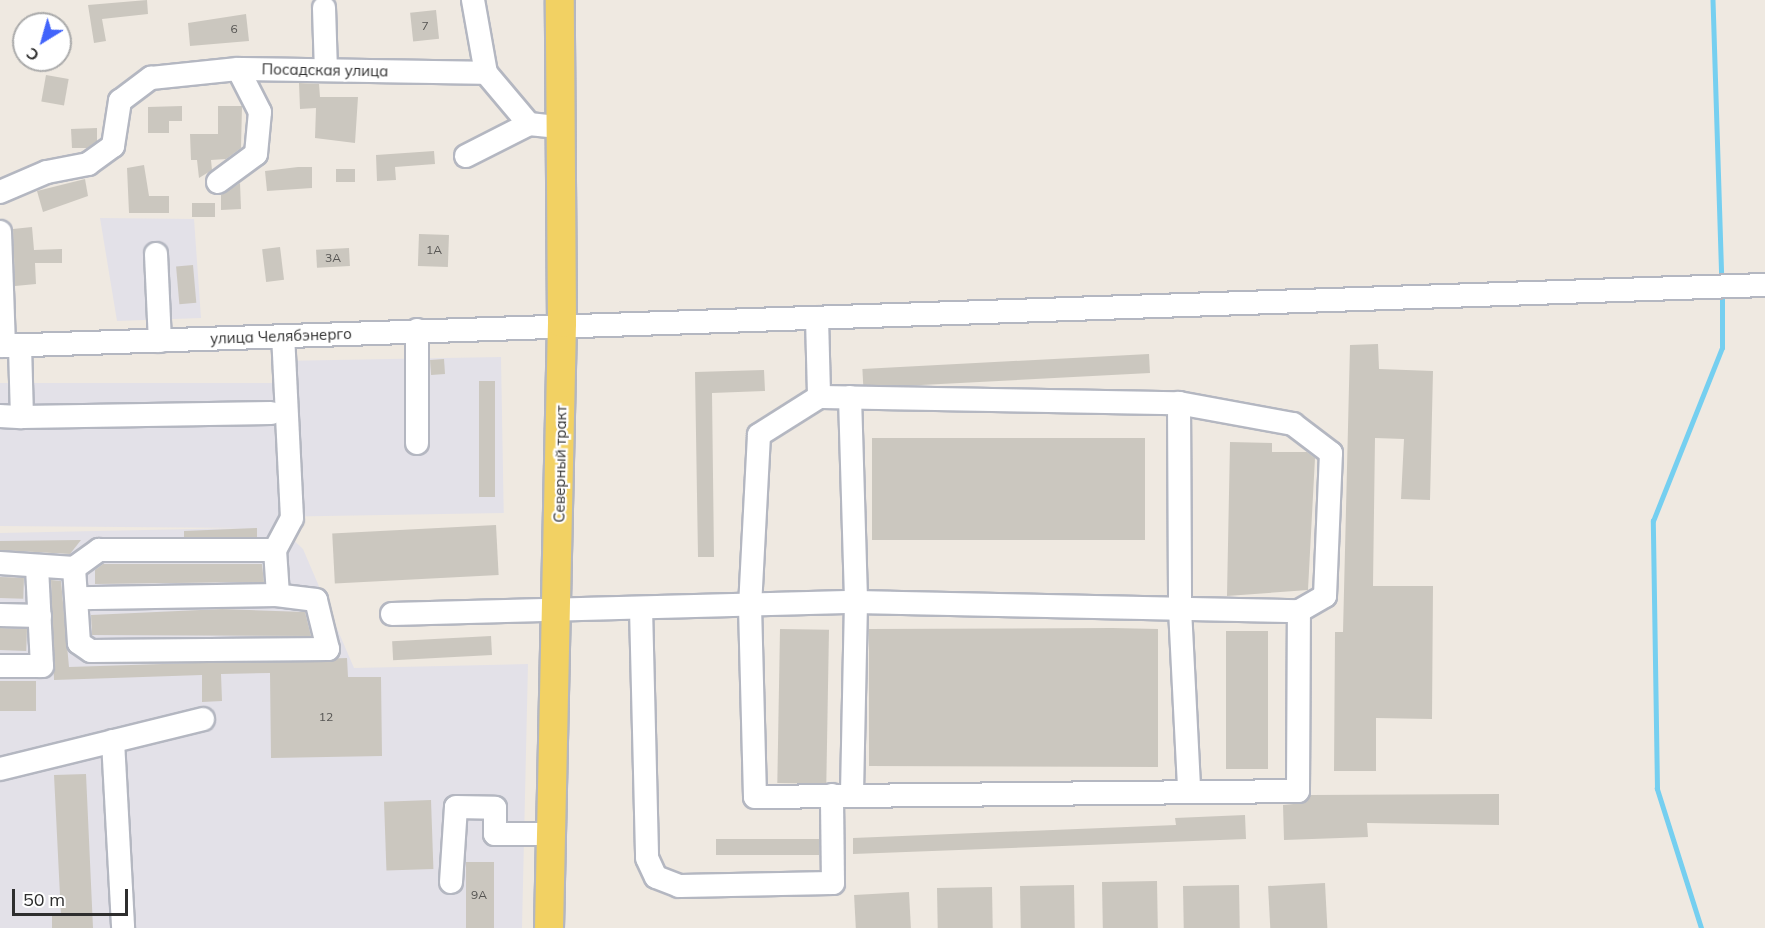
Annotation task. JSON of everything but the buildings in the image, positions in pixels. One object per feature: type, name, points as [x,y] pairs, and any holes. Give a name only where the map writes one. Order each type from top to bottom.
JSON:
[{"type":"main road","name":"Северный тракт","points":[[549,928],[558,613],[562,324],[560,0]]},
{"type":"street","points":[[473,0],[486,73],[529,124]]},
{"type":"street","points":[[324,8],[326,70]]},
{"type":"street","points":[[218,182],[256,154],[260,112],[238,69]]},
{"type":"street","name":"Посадская улица","points":[[0,192],[47,172],[88,164],[113,146],[120,101],[151,78],[238,69],[486,73]]},
{"type":"street","points":[[466,156],[529,124],[560,127]]},
{"type":"street","points":[[0,232],[11,416],[271,413]]},
{"type":"street","points":[[156,254],[160,341]]},
{"type":"street","name":"улица Челябэнерго","points":[[8,346],[562,324],[817,318],[1765,285]]},
{"type":"street","points":[[817,318],[819,397]]},
{"type":"street","points":[[417,330],[417,443]]},
{"type":"street","points":[[278,595],[275,550],[292,518],[283,336]]},
{"type":"street","points":[[392,614],[558,613],[641,608],[750,606],[856,602],[1299,611],[1325,596],[1331,453],[1293,424],[1179,403],[819,397],[759,435],[750,606],[755,797],[1189,789],[1298,791],[1299,611]]},
{"type":"street","points":[[641,608],[647,858],[656,877],[679,886],[833,883],[856,602],[850,397]]},
{"type":"street","points":[[1179,403],[1180,609],[1189,789]]},
{"type":"street","points":[[0,563],[74,568],[99,550],[275,550]]},
{"type":"street","points":[[0,666],[42,666],[37,566]]},
{"type":"street","points":[[74,568],[78,598],[79,643],[91,651],[328,649],[316,600],[278,595],[78,598]]},
{"type":"street","points":[[0,615],[40,616]]},
{"type":"street","points":[[0,769],[203,719]]},
{"type":"street","points":[[113,741],[123,928]]},
{"type":"street","points":[[451,882],[456,807],[495,808],[495,834],[551,834]]},
{"type":"shaded area","points":[[100,218],[194,219],[201,318],[117,321]]},
{"type":"shaded area","points":[[501,357],[504,513],[295,517],[292,361]]},
{"type":"shaded area","points":[[0,383],[275,383],[281,528],[303,549],[354,668],[528,664],[522,928],[0,928],[0,533],[243,528],[0,526]]},
{"type":"waterway","points":[[1713,0],[1722,279]]},
{"type":"waterway","points":[[1701,928],[1657,789],[1653,521],[1722,348],[1722,293]]}]
